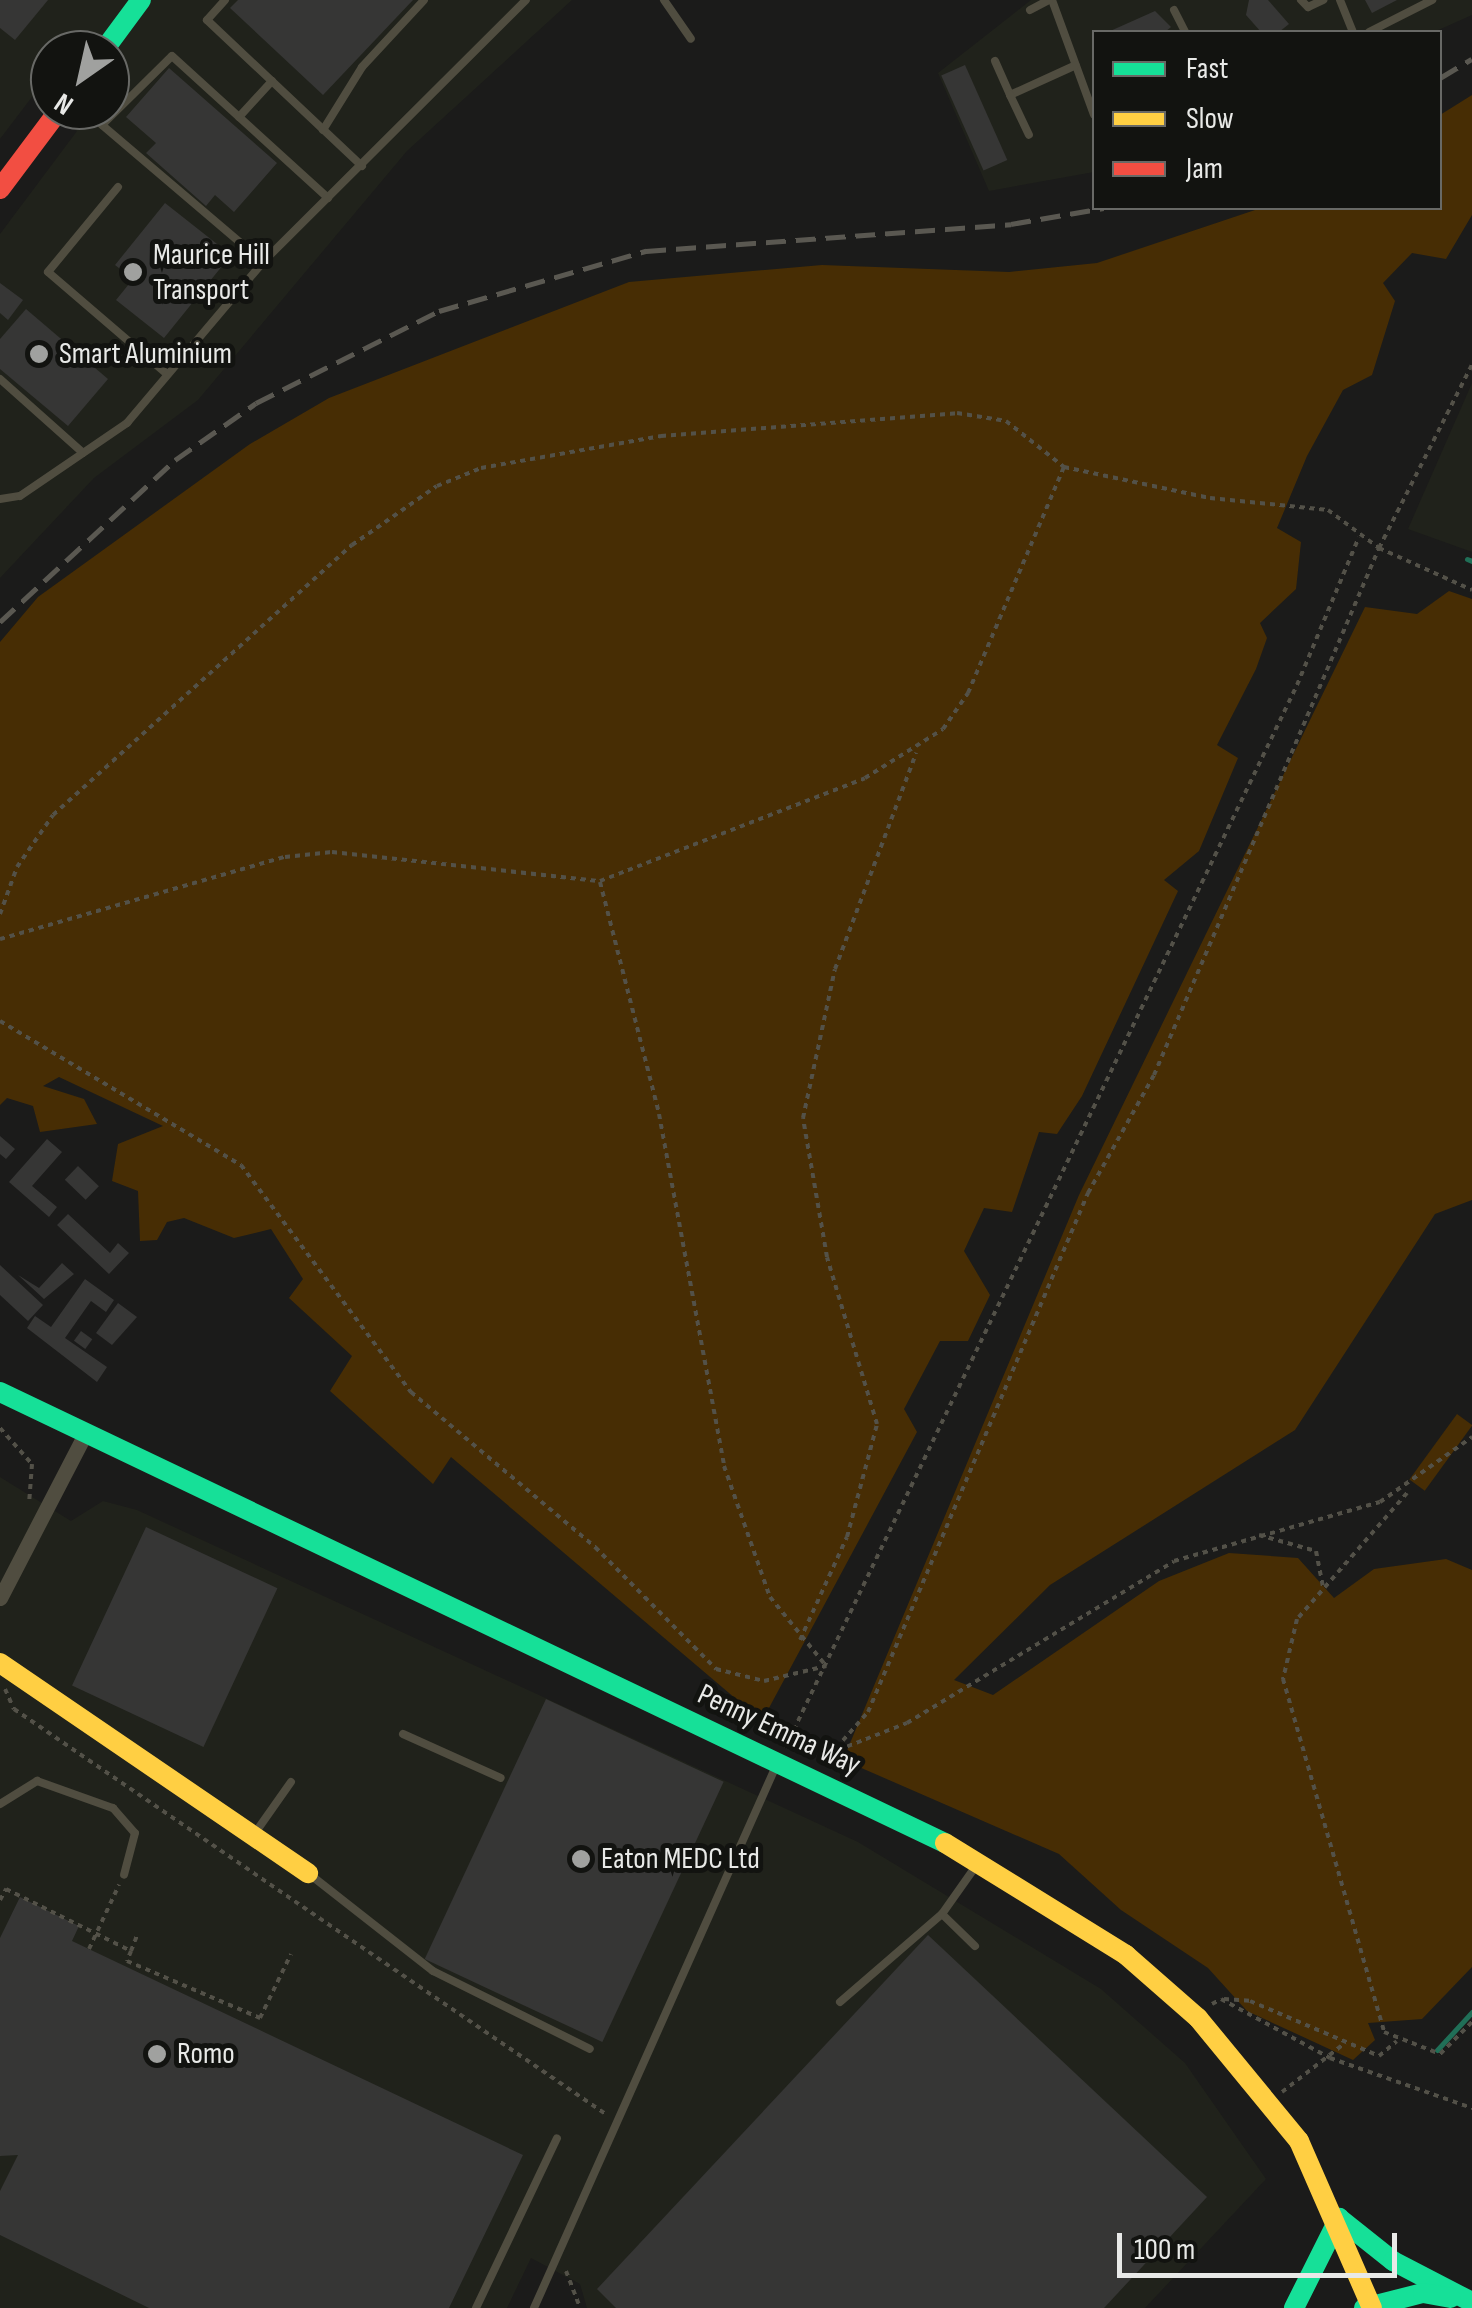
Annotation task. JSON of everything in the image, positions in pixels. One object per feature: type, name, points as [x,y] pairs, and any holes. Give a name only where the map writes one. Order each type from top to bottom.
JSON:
[{"type":"main road","points":[[119,30],[141,0]]},
{"type":"main road","points":[[0,189],[44,130]]},
{"type":"main road","name":"Penny Emma Way","points":[[0,1392],[83,1438],[980,1860],[1126,1955],[1198,2018],[1272,2102],[1339,2218],[1369,2307]]},
{"type":"main road","points":[[0,1663],[308,1873]]},
{"type":"main road","points":[[1294,2308],[1339,2218],[1393,2261],[1467,2303]]},
{"type":"main road","points":[[1369,2307],[1423,2294],[1467,2303]]},
{"type":"street","points":[[0,1598],[83,1438]]},
{"type":"lane","points":[[225,0],[207,20],[362,166]]},
{"type":"lane","points":[[324,130],[362,67],[424,0]]},
{"type":"lane","points":[[0,499],[83,453],[127,423],[263,262],[526,0]]},
{"type":"lane","points":[[664,0],[691,40]]},
{"type":"lane","points":[[1030,10],[1051,0],[1092,100]]},
{"type":"lane","points":[[1301,0],[1308,7],[1323,0]]},
{"type":"lane","points":[[1340,0],[1352,30]]},
{"type":"lane","points":[[1373,30],[1432,0]]},
{"type":"lane","points":[[1174,10],[1185,30]]},
{"type":"lane","points":[[263,262],[102,125],[172,56],[328,198]]},
{"type":"lane","points":[[995,62],[1030,136]]},
{"type":"lane","points":[[1010,95],[1076,65]]},
{"type":"lane","points":[[239,118],[272,81]]},
{"type":"lane","points":[[118,186],[48,272],[168,374]]},
{"type":"lane","points":[[0,379],[83,453]]},
{"type":"lane","points":[[403,1734],[500,1778]]},
{"type":"lane","points":[[534,2308],[620,2123],[778,1762]]},
{"type":"lane","points":[[0,1804],[37,1780],[113,1808],[135,1833],[124,1875]]},
{"type":"lane","points":[[254,1836],[290,1782]]},
{"type":"lane","points":[[840,2002],[942,1914],[980,1860]]},
{"type":"lane","points":[[308,1873],[433,1971],[590,2049]]},
{"type":"lane","points":[[942,1914],[975,1946]]},
{"type":"lane","points":[[476,2308],[557,2138]]},
{"type":"path","points":[[810,1777],[868,1712],[1088,1193],[1154,1075],[1379,548],[1472,365]]},
{"type":"path","points":[[0,914],[16,867],[53,815],[303,585],[437,486],[481,468],[661,436],[924,412],[1006,421],[1064,467],[1210,498],[1328,510],[1359,537],[1472,590]]},
{"type":"path","points":[[800,1640],[848,1537],[877,1424],[827,1257],[804,1118],[863,880],[918,748],[968,693],[1064,467]]},
{"type":"path","points":[[778,1762],[1297,686],[1359,537]]},
{"type":"path","points":[[0,940],[285,857],[332,852],[600,881],[918,748]]},
{"type":"path","points":[[600,881],[659,1114],[724,1466],[770,1597],[800,1640],[826,1666]]},
{"type":"path","points":[[0,1021],[241,1165],[412,1392],[595,1547],[716,1669],[764,1681],[826,1666]]},
{"type":"path","points":[[0,1428],[32,1464],[24,1520]]},
{"type":"path","points":[[1472,1437],[1410,1489],[1323,1586],[1286,1642],[1282,1679],[1350,1930],[1384,2032],[1397,2041],[1440,2054],[1472,2022]]},
{"type":"path","points":[[835,1751],[907,1723],[1174,1560],[1410,1489]]},
{"type":"path","points":[[1253,1535],[1290,1537],[1316,1551],[1323,1586]]},
{"type":"path","points":[[0,1684],[14,1709],[620,2123]]},
{"type":"path","points":[[89,1949],[124,1875]]},
{"type":"path","points":[[0,1900],[6,1889],[131,1951]]},
{"type":"path","points":[[49,1910],[54,1900]]},
{"type":"path","points":[[138,1935],[127,1961],[260,2018],[291,1954]]},
{"type":"path","points":[[1198,2018],[1221,1999],[1250,2001],[1380,2056],[1397,2041]]},
{"type":"path","points":[[1221,1999],[1330,2058],[1472,2108]]},
{"type":"path","points":[[1272,2102],[1346,2042]]},
{"type":"path","points":[[560,2254],[580,2308]]},
{"type":"shaded area","points":[[0,0],[572,0],[407,151],[198,400],[94,478],[0,578],[0,234],[76,130],[130,130],[130,30],[30,30],[30,100],[0,139]]},
{"type":"shaded area","points":[[1031,0],[1472,0],[1472,15],[1438,30],[1092,30],[1092,172],[989,191],[938,73]]},
{"type":"shaded area","points":[[1472,95],[1472,215],[1446,259],[1412,253],[1383,283],[1395,301],[1372,375],[1343,390],[1307,456],[1277,528],[1301,542],[1296,589],[1260,623],[1267,638],[1256,669],[1217,745],[1238,758],[1199,851],[1164,880],[1178,891],[1082,1096],[1057,1134],[1039,1132],[1012,1212],[984,1208],[964,1251],[990,1295],[968,1341],[940,1341],[904,1409],[917,1432],[762,1721],[451,1457],[433,1484],[330,1391],[352,1356],[289,1298],[303,1279],[271,1229],[234,1238],[184,1218],[167,1222],[157,1240],[140,1241],[138,1191],[112,1181],[118,1144],[163,1126],[59,1077],[43,1086],[84,1099],[97,1124],[40,1132],[33,1106],[7,1098],[0,1105],[0,642],[38,597],[250,444],[329,398],[629,282],[822,265],[1009,272],[1097,263],[1255,210],[1442,210],[1442,114]]},
{"type":"shaded area","points":[[1472,383],[1472,552],[1408,529]]},
{"type":"shaded area","points":[[1449,591],[1472,599],[1472,1200],[1435,1214],[1295,1430],[1050,1585],[954,1680],[993,1695],[1159,1581],[1229,1553],[1298,1558],[1334,1598],[1374,1569],[1446,1559],[1472,1570],[1472,1967],[1422,2019],[1368,2023],[1375,2040],[1353,2060],[1247,2011],[1208,1968],[1121,1910],[1059,1854],[843,1760],[1079,1195],[1365,607],[1417,614]]},
{"type":"shaded area","points":[[1457,1414],[1472,1426],[1425,1491],[1409,1480]]},
{"type":"shaded area","points":[[0,1477],[71,1521],[103,1501],[137,1510],[858,1842],[1101,1989],[1185,2063],[1266,2179],[1145,2308],[587,2308],[580,2284],[531,2258],[507,2308],[0,2308]]},
{"type":"building","points":[[0,0],[48,0],[15,40],[0,28]]},
{"type":"building","points":[[238,0],[413,0],[323,95],[230,8]]},
{"type":"building","points":[[1249,0],[1268,0],[1289,24],[1282,30],[1259,30],[1246,15]]},
{"type":"building","points":[[1365,0],[1397,0],[1372,13]]},
{"type":"building","points":[[1155,11],[1171,27],[1167,30],[1112,30]]},
{"type":"building","points":[[965,65],[1007,160],[984,171],[941,76]]},
{"type":"building","points":[[169,68],[277,163],[234,212],[215,195],[206,206],[146,153],[156,143],[130,120],[130,112]]},
{"type":"building","points":[[165,203],[231,255],[164,338],[116,300],[133,279],[115,265]]},
{"type":"building","points":[[0,283],[23,300],[8,320],[0,313]]},
{"type":"building","name":"Smart Aluminium","points":[[26,309],[108,379],[68,426],[0,369],[0,339]]},
{"type":"building","points":[[0,1136],[15,1149],[6,1159],[0,1154]]},
{"type":"building","points":[[47,1139],[62,1152],[32,1186],[57,1207],[49,1217],[9,1182]]},
{"type":"building","points":[[78,1166],[99,1186],[86,1200],[65,1180]]},
{"type":"building","points":[[68,1214],[110,1253],[118,1243],[129,1253],[109,1274],[57,1225]]},
{"type":"building","points":[[62,1263],[74,1274],[44,1299],[18,1275],[39,1288]]},
{"type":"building","points":[[0,1265],[43,1305],[28,1321],[0,1295]]},
{"type":"building","points":[[85,1279],[114,1300],[106,1312],[91,1301],[65,1338],[107,1367],[97,1382],[27,1328],[35,1316],[51,1327]]},
{"type":"building","points":[[118,1303],[137,1317],[112,1345],[96,1333]]},
{"type":"building","points":[[81,1331],[92,1339],[85,1349],[74,1341]]},
{"type":"building","points":[[146,1527],[277,1588],[203,1747],[72,1686]]},
{"type":"building","name":"Eaton MEDC Ltd","points":[[546,1699],[724,1782],[602,2042],[425,1959]]},
{"type":"building","name":"Romo","points":[[20,1897],[79,1926],[72,1941],[523,2155],[449,2308],[149,2308],[0,2235],[0,2191],[18,2155],[0,2156],[0,1938]]},
{"type":"building","points":[[928,1935],[1207,2197],[1104,2308],[616,2308],[597,2289]]},
{"type":"waterway","points":[[1467,559],[1472,561]]},
{"type":"waterway","points":[[1437,2050],[1472,2012]]},
{"type":"railway","points":[[1442,77],[1472,59]]},
{"type":"railway","points":[[0,622],[175,460],[256,403],[439,311],[646,251],[1011,224],[1092,210]]},
{"type":"traffic: fast","points":[[119,30],[141,0]]},
{"type":"traffic: fast","points":[[0,1392],[945,1843]]},
{"type":"traffic: fast","points":[[1294,2308],[1339,2218],[1393,2261],[1470,2301]]},
{"type":"traffic: fast","points":[[1364,2308],[1423,2293],[1451,2298]]},
{"type":"traffic: slow","points":[[0,1663],[308,1873]]},
{"type":"traffic: slow","points":[[945,1843],[1126,1955],[1198,2018],[1299,2141],[1372,2308]]},
{"type":"traffic: jam","points":[[0,189],[44,130]]},
{"type":"place","name":"Maurice Hill Transport","points":[[133,272]]},
{"type":"place","name":"Smart Aluminium","points":[[39,354]]},
{"type":"place","name":"Eaton MEDC Ltd","points":[[581,1859]]},
{"type":"place","name":"Romo","points":[[157,2054]]}]
